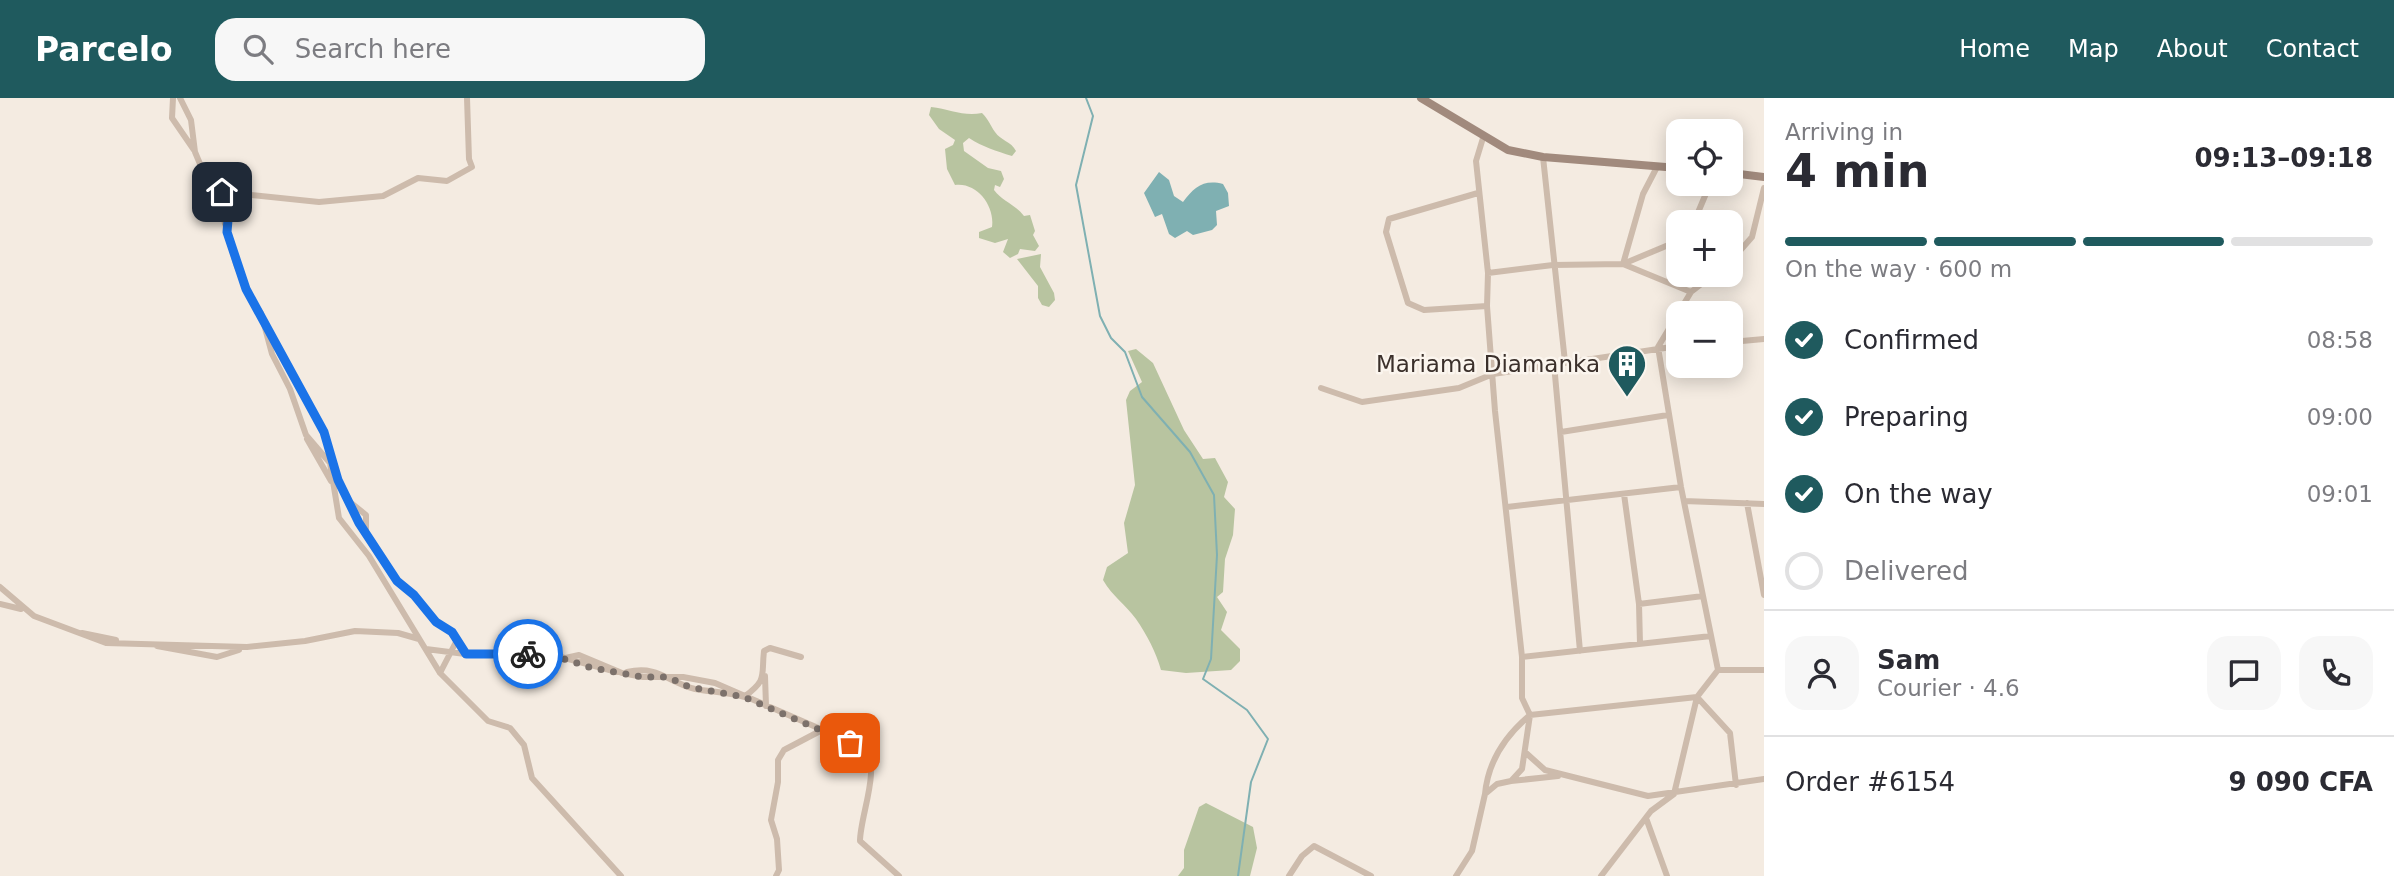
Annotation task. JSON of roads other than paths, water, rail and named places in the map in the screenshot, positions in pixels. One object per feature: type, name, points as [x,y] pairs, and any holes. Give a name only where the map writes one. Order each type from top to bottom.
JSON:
[{"type":"main road","points":[[1421,98],[1483,138],[1508,150],[1544,157],[1666,167]]},
{"type":"main road","points":[[1743,174],[1764,177]]},
{"type":"street","points":[[173,98],[172,118],[195,152],[222,207],[227,232],[246,289],[261,313],[272,354],[290,389],[306,435],[330,463],[339,518],[369,556],[440,673],[488,721],[510,728],[524,745],[532,778],[621,876]]},
{"type":"street","points":[[180,98],[195,133],[195,152]]},
{"type":"street","points":[[209,184],[222,192],[318,202],[383,196],[418,178],[447,181],[472,167],[468,147],[467,98]]},
{"type":"street","points":[[1483,138],[1476,161],[1488,273],[1487,306],[1522,657],[1522,698],[1531,715],[1522,769],[1511,781]]},
{"type":"street","points":[[1544,157],[1565,362]]},
{"type":"street","points":[[1623,264],[1643,194],[1657,167]]},
{"type":"street","points":[[1743,247],[1752,237],[1764,188]]},
{"type":"street","points":[[222,192],[229,208],[227,232]]},
{"type":"street","points":[[1478,193],[1389,219],[1386,232],[1408,303],[1424,310],[1487,306]]},
{"type":"street","points":[[1488,273],[1553,265],[1623,264],[1666,246]]},
{"type":"street","points":[[1623,264],[1691,292]]},
{"type":"street","points":[[1601,876],[1659,803],[1674,793],[1697,697],[1718,670],[1681,487],[1658,347],[1691,292],[1697,287]]},
{"type":"street","points":[[267,331],[324,432],[338,480],[350,502],[366,514],[366,534],[397,581],[457,640],[466,654]]},
{"type":"street","points":[[1743,341],[1764,339]]},
{"type":"street","points":[[1321,388],[1362,402],[1459,388],[1493,374],[1666,347]]},
{"type":"street","points":[[1554,364],[1580,651]]},
{"type":"street","points":[[1561,432],[1668,415]]},
{"type":"street","points":[[1507,507],[1681,487]]},
{"type":"street","points":[[1624,494],[1639,604],[1640,644]]},
{"type":"street","points":[[1684,501],[1764,504]]},
{"type":"street","points":[[1747,503],[1764,595]]},
{"type":"street","points":[[0,587],[23,610]]},
{"type":"street","points":[[1639,604],[1703,596]]},
{"type":"street","points":[[0,604],[23,610],[73,632],[217,657],[247,647],[305,641],[355,631],[398,632],[420,639]]},
{"type":"street","points":[[1522,657],[1711,636]]},
{"type":"street","points":[[440,673],[457,640]]},
{"type":"street","points":[[766,706],[764,651],[770,648],[801,657]]},
{"type":"street","points":[[426,649],[449,654],[546,653],[622,673],[641,669],[657,671],[689,687],[744,697],[864,748],[870,754],[872,774],[863,811],[860,841],[869,852],[891,865],[899,876]]},
{"type":"street","points":[[1718,670],[1764,670]]},
{"type":"street","points":[[744,697],[759,686],[765,674]]},
{"type":"street","points":[[1456,876],[1472,851],[1485,794],[1487,772],[1517,725],[1531,715],[1697,697]]},
{"type":"street","points":[[1697,697],[1730,733],[1736,785]]},
{"type":"street","points":[[776,876],[779,870],[777,839],[771,820],[778,782],[778,760],[784,750],[822,730]]},
{"type":"street","points":[[1525,752],[1545,770],[1648,796],[1764,779]]},
{"type":"street","points":[[1485,794],[1497,784],[1560,775]]},
{"type":"street","points":[[1646,818],[1667,876]]},
{"type":"street","points":[[1289,876],[1302,856],[1314,846],[1371,876]]},
{"type":"water","points":[[1159,172],[1169,180],[1174,196],[1183,202],[1200,186],[1210,183],[1223,184],[1228,193],[1229,206],[1216,211],[1217,225],[1212,230],[1193,235],[1187,231],[1175,238],[1169,234],[1162,214],[1155,217],[1144,193]]},
{"type":"waterway","points":[[1086,98],[1093,116],[1076,185],[1100,316],[1111,338],[1125,352],[1142,397],[1190,452],[1214,495],[1217,555],[1211,659],[1203,679],[1247,710],[1268,739],[1251,782],[1238,876]]},
{"type":"place","name":"Mariama Diamanka","points":[[1627,398]]}]
